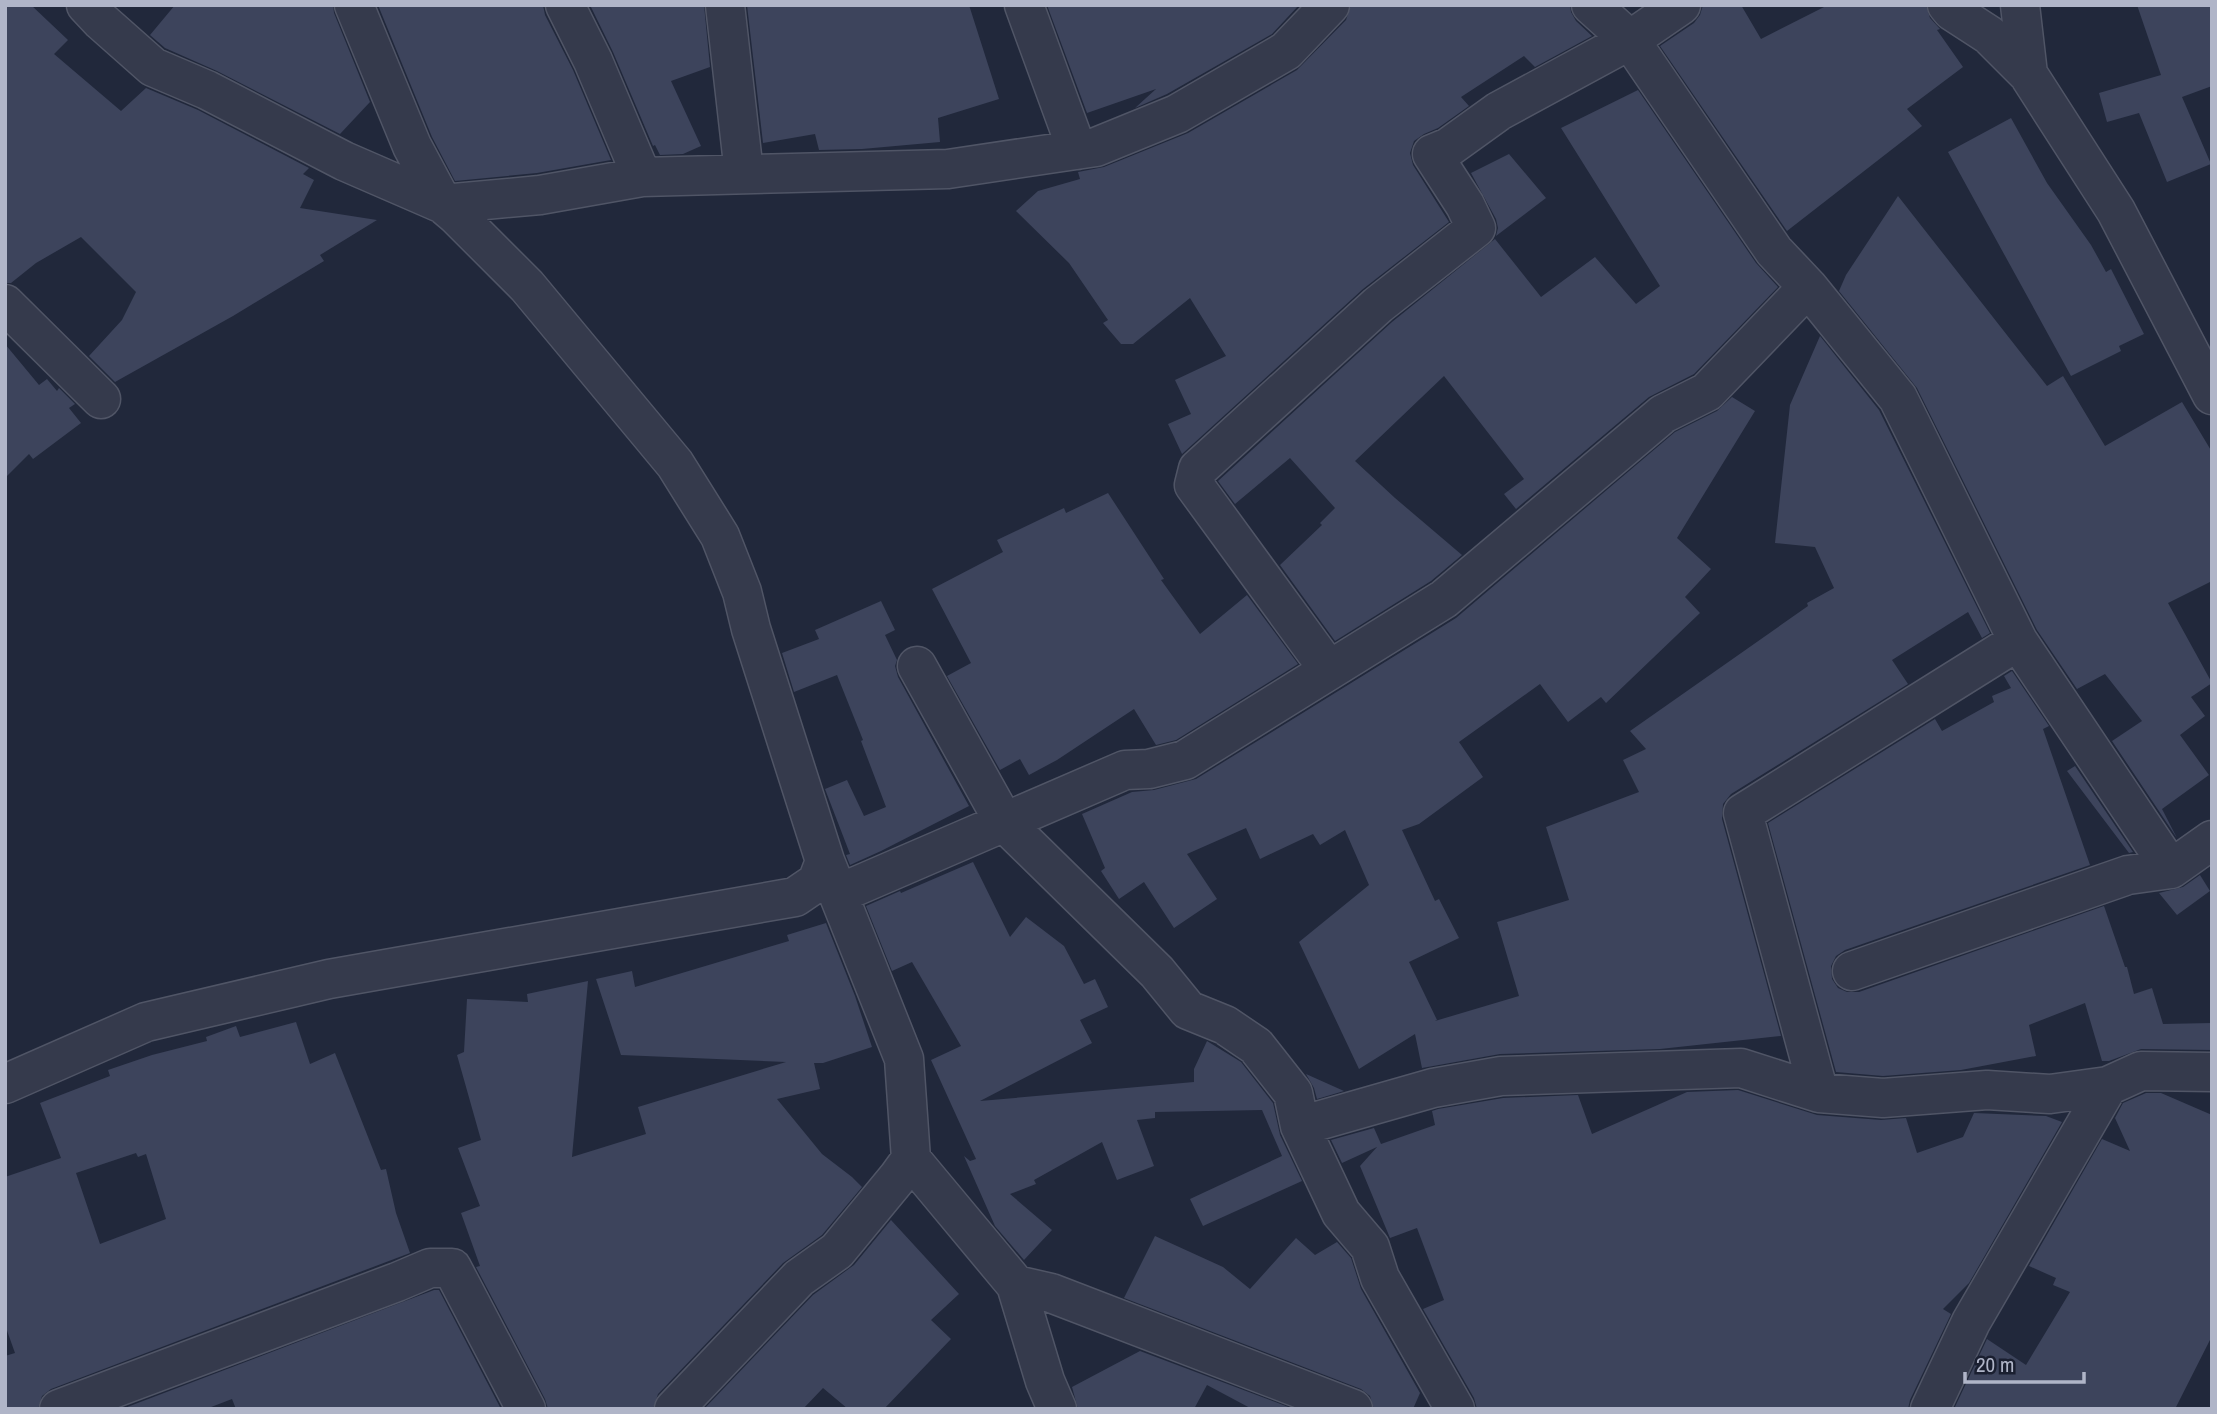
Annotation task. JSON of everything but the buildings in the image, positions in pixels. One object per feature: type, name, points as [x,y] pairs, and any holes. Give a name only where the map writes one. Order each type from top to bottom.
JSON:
[{"type":"street","points":[[86,5],[153,67],[207,90],[324,151],[443,204],[540,195],[642,177],[948,169],[1096,147],[1177,114],[1286,51],[1330,5]]},
{"type":"street","points":[[355,5],[412,146],[443,204],[527,286],[675,464],[720,536],[741,592],[831,877],[904,1059],[911,1159],[1016,1285],[1045,1381],[1057,1409]]},
{"type":"street","points":[[565,5],[593,61],[642,177]]},
{"type":"street","points":[[725,5],[744,173]]},
{"type":"street","points":[[1024,5],[1077,150]]},
{"type":"street","points":[[1591,5],[1630,40],[1774,251],[1808,287],[1898,398],[2018,641],[2171,869]]},
{"type":"street","points":[[1329,670],[1194,485],[1198,468],[1378,305],[1476,228],[1465,205],[1432,154],[1448,147],[1499,111],[1630,40],[1681,5]]},
{"type":"street","points":[[1947,5],[1989,35],[2028,74],[2116,211],[2212,394]]},
{"type":"street","points":[[2020,5],[2028,74]]},
{"type":"street","points":[[5,1084],[146,1023],[303,985],[795,897],[817,882],[1004,822],[1125,770],[1149,769],[1185,760],[1444,598],[1663,414],[1707,392],[1808,287]]},
{"type":"street","points":[[5,304],[101,399]]},
{"type":"street","points":[[1819,1093],[1743,813],[2018,641]]},
{"type":"street","points":[[916,666],[1004,822],[1157,972],[1188,1010],[1225,1025],[1256,1046],[1293,1093],[1300,1126],[1341,1213],[1370,1247],[1380,1278],[1455,1409]]},
{"type":"street","points":[[1852,971],[2128,875],[2171,869],[2212,840]]},
{"type":"street","points":[[1300,1126],[1433,1088],[1501,1076],[1741,1068],[1819,1093],[1882,1098],[1987,1090],[2050,1094],[2108,1086],[2141,1071],[2212,1072]]},
{"type":"street","points":[[1930,1409],[1971,1322],[2108,1086]]},
{"type":"street","points":[[674,1409],[799,1278],[837,1251],[911,1159]]},
{"type":"street","points":[[59,1409],[430,1268],[452,1268],[526,1409]]},
{"type":"street","points":[[1016,1285],[1051,1293],[1353,1409]]}]
